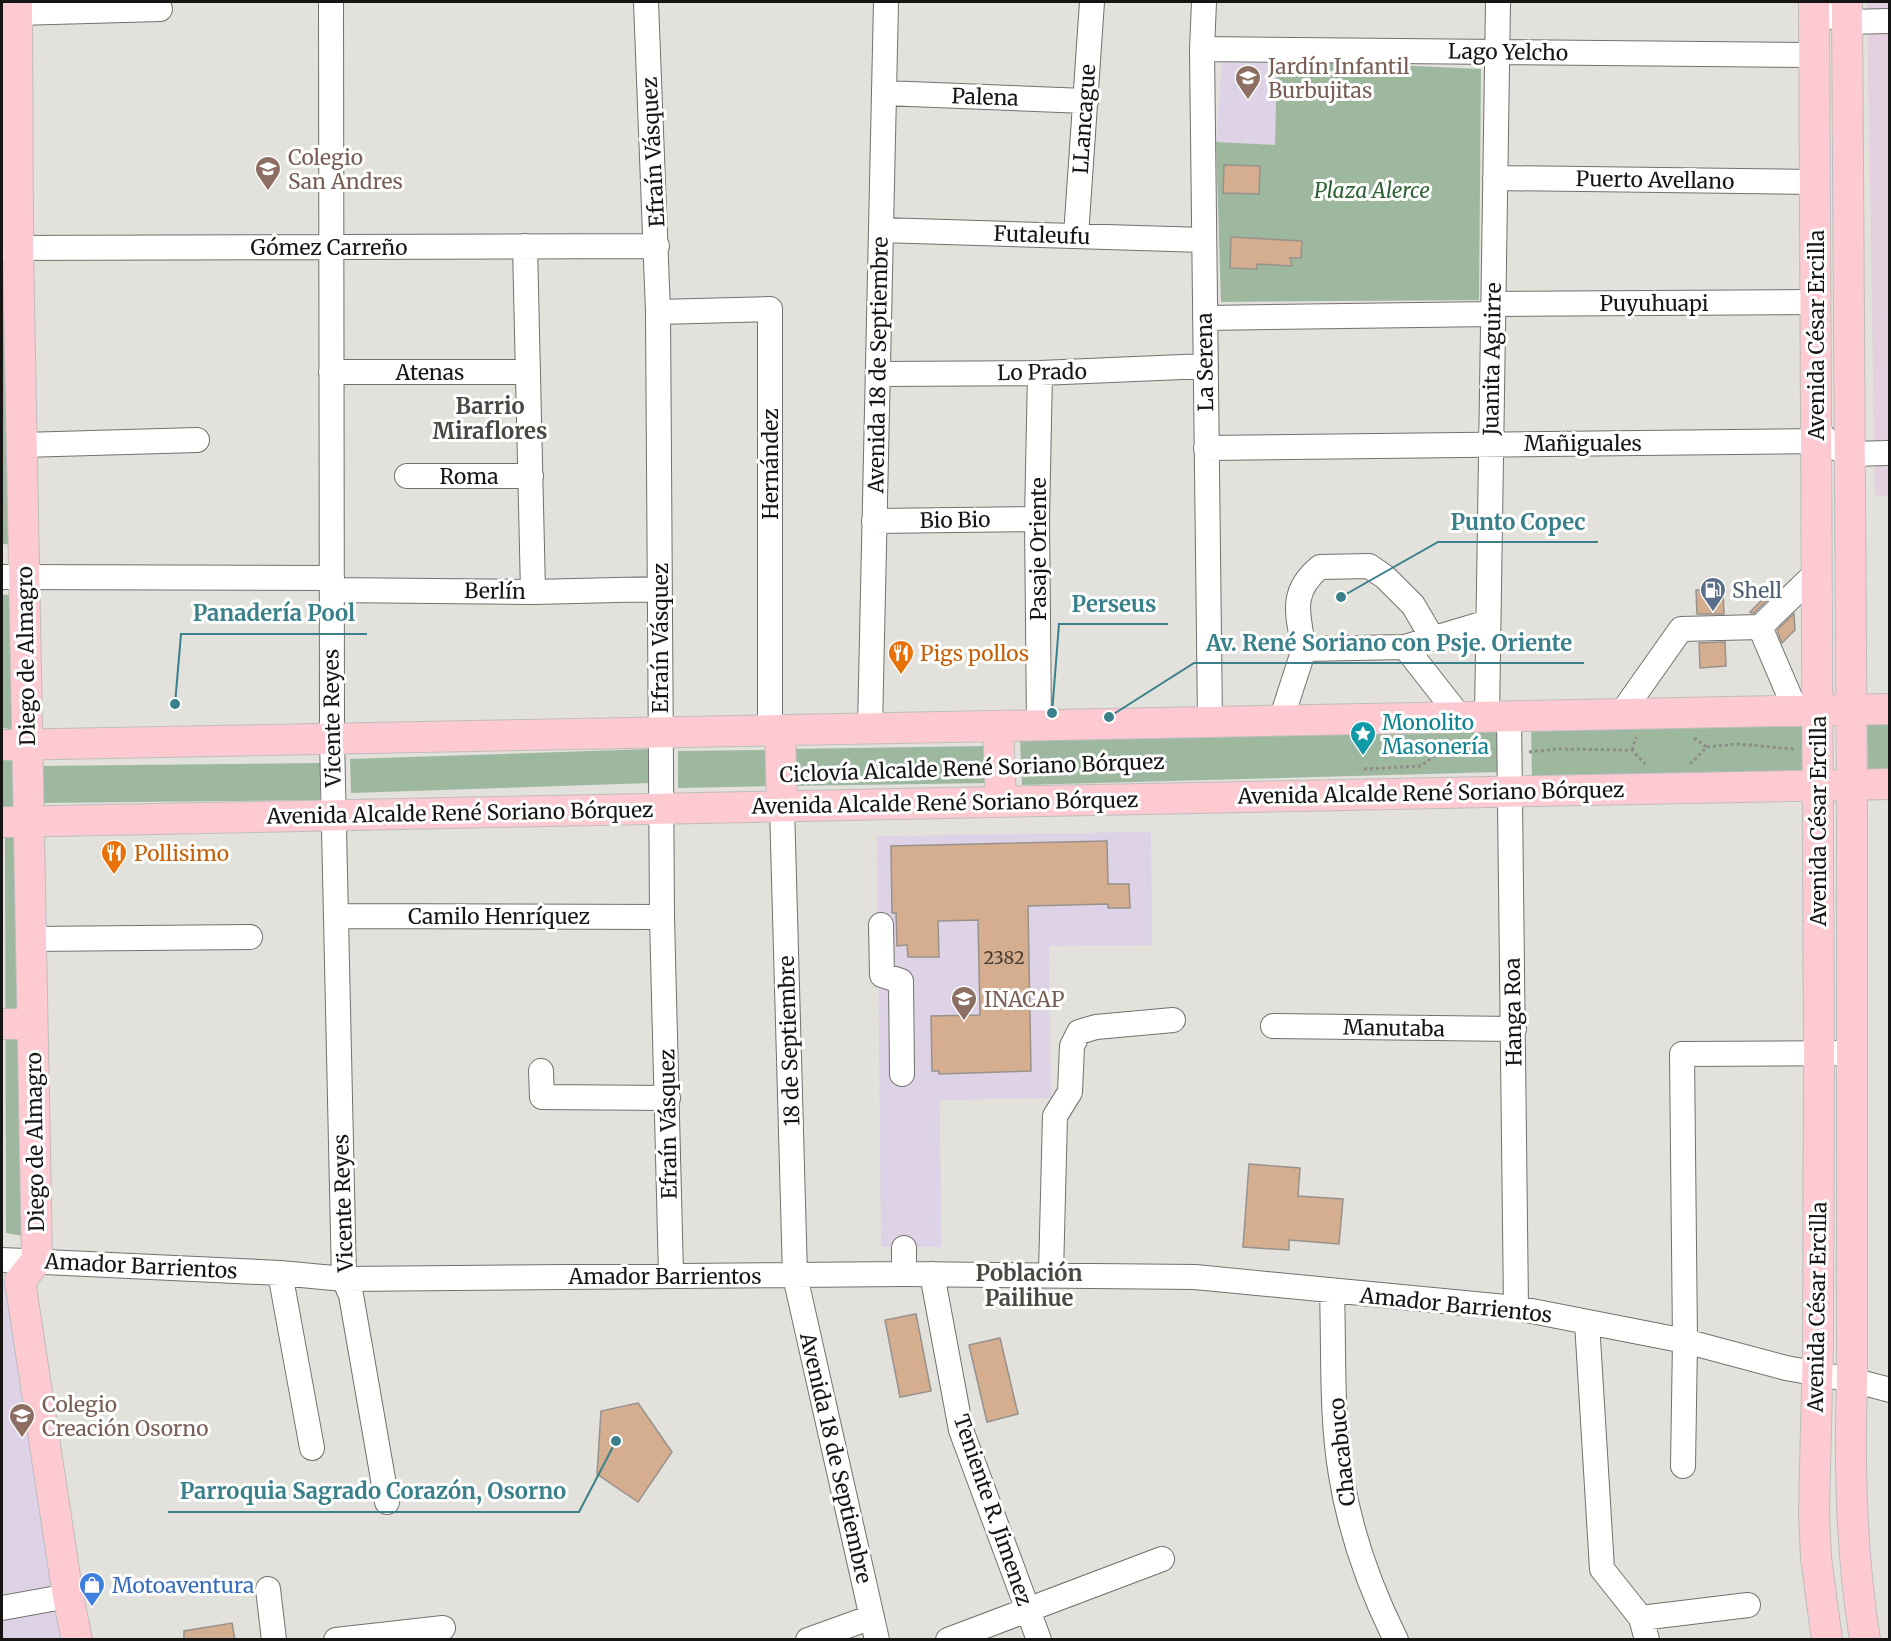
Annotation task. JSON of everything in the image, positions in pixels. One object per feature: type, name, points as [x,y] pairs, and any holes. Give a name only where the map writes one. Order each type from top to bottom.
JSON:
[{"type":"main road","name":"Avenida César Ercilla","points":[[1814,6],[1817,572],[1807,710],[1818,751],[1819,1055],[1814,1489],[1818,1575],[1827,1640]]},
{"type":"main road","name":"Diego de Almagro","points":[[17,7],[10,247],[22,446],[13,577],[15,821],[31,939],[32,1024],[15,1267],[77,1640]]},
{"type":"main road","name":"Avenida César Ercilla","points":[[1847,12],[1852,785],[1850,1496],[1864,1640]]},
{"type":"main road","points":[[14,745],[1281,720],[1478,722],[1621,714],[1890,709]]},
{"type":"main road","points":[[998,726],[1001,802]]},
{"type":"main road","points":[[775,730],[782,806]]},
{"type":"main road","name":"Avenida Alcalde René Soriano Bórquez","points":[[15,821],[1890,784]]},
{"type":"main road","points":[[2,1024],[32,1024]]},
{"type":"main road","points":[[1818,1575],[1835,1584],[1851,1577],[1856,1569]]},
{"type":"street","name":"Vicente Reyes","points":[[331,2],[332,738],[344,1279],[351,1295],[387,1502]]},
{"type":"street","name":"Efraín Vásquez","points":[[646,2],[657,246],[662,917],[671,1275]]},
{"type":"street","name":"Avenida 18 de Septiembre","points":[[870,728],[886,2]]},
{"type":"street","name":"LLancague","points":[[1076,236],[1092,2]]},
{"type":"street","name":"La Serena","points":[[1204,2],[1202,49],[1209,722]]},
{"type":"street","name":"Juanita Aguirre","points":[[1478,722],[1488,622],[1498,2]]},
{"type":"street","points":[[1814,6],[1847,12],[1887,14]]},
{"type":"street","points":[[17,7],[160,9]]},
{"type":"street","name":"Lago Yelcho","points":[[1202,49],[1815,55]]},
{"type":"street","name":"Palena","points":[[884,93],[1086,101]]},
{"type":"street","name":"Puerto Avellano","points":[[1495,178],[1815,182]]},
{"type":"street","name":"Futaleufu","points":[[881,230],[1204,240]]},
{"type":"street","points":[[525,246],[534,592]]},
{"type":"street","name":"Gómez Carreño","points":[[10,247],[657,246]]},
{"type":"street","name":"Puyuhuapi","points":[[1205,318],[1815,302]]},
{"type":"street","name":"Hernández","points":[[658,312],[770,309],[775,730]]},
{"type":"street","name":"Lo Prado","points":[[878,374],[1040,373],[1206,366]]},
{"type":"street","name":"Atenas","points":[[331,372],[528,372]]},
{"type":"street","name":"Pasaje Oriente","points":[[1039,725],[1037,519],[1040,373]]},
{"type":"street","points":[[1816,434],[1838,451],[1850,446],[1886,445]]},
{"type":"street","name":"Mañiguales","points":[[1206,448],[1816,434]]},
{"type":"street","points":[[22,446],[197,440]]},
{"type":"street","name":"Roma","points":[[407,476],[531,476]]},
{"type":"street","name":"Bio Bio","points":[[874,521],[1037,519]]},
{"type":"street","points":[[1281,720],[1304,649],[1297,604],[1306,582],[1320,567],[1369,566],[1400,590],[1413,605],[1433,639]]},
{"type":"street","points":[[1621,714],[1681,629],[1760,627],[1817,572]]},
{"type":"street","name":"Berlín","points":[[13,577],[332,584],[534,592],[659,590]]},
{"type":"street","points":[[1304,649],[1406,647],[1488,622]]},
{"type":"street","points":[[1760,627],[1807,710]]},
{"type":"street","points":[[1406,647],[1478,722]]},
{"type":"street","name":"Hanga Roa","points":[[1478,722],[1510,753],[1516,1308]]},
{"type":"street","name":"18 de Septiembre","points":[[782,806],[795,1276]]},
{"type":"street","name":"Camilo Henríquez","points":[[336,916],[662,917]]},
{"type":"street","points":[[881,925],[882,975],[901,981],[902,1074]]},
{"type":"street","points":[[31,939],[250,937]]},
{"type":"street","points":[[1051,1274],[1055,1116],[1070,1092],[1071,1047],[1079,1032],[1096,1026],[1173,1020]]},
{"type":"street","name":"Manutaba","points":[[1273,1026],[1514,1029]]},
{"type":"street","points":[[1683,1466],[1685,1341],[1682,1054],[1819,1055],[1852,1053]]},
{"type":"street","points":[[541,1071],[542,1097],[668,1098]]},
{"type":"street","points":[[904,1248],[904,1274]]},
{"type":"street","name":"Amador Barrientos","points":[[15,1267],[280,1274],[344,1279],[904,1274],[1195,1277],[1516,1308],[1685,1341],[1890,1390]]},
{"type":"street","points":[[280,1274],[312,1449]]},
{"type":"street","name":"Teniente R. Jimenez","points":[[932,1274],[961,1430],[1039,1640]]},
{"type":"street","name":"Avenida 18 de Septiembre","points":[[795,1276],[874,1628]]},
{"type":"street","name":"Chacabuco","points":[[1332,1292],[1340,1473],[1349,1516],[1380,1608],[1396,1640]]},
{"type":"street","points":[[1587,1322],[1602,1569],[1644,1629],[1748,1605]]},
{"type":"street","points":[[948,1640],[1162,1559]]},
{"type":"street","points":[[268,1588],[274,1640]]},
{"type":"street","points":[[2,1608],[68,1596]]},
{"type":"street","points":[[336,1640],[442,1628]]},
{"type":"street","points":[[808,1640],[874,1628]]},
{"type":"path","points":[[1363,769],[1421,766],[1478,722]]},
{"type":"path","points":[[1707,747],[1737,744],[1818,751]]},
{"type":"path","points":[[1510,753],[1557,749],[1632,750]]},
{"type":"shaded area","points":[[1867,2],[1890,2],[1890,495],[1875,496]]},
{"type":"shaded area","name":"Jardín Infantil Burbujitas","points":[[1222,59],[1277,60],[1275,145],[1216,142]]},
{"type":"shaded area","name":"INACAP","points":[[1151,832],[1152,945],[1049,946],[1051,1098],[940,1100],[941,1247],[881,1247],[877,836]]},
{"type":"shaded area","name":"Colegio Creación Osorno","points":[[2,1281],[16,1283],[75,1639],[2,1639]]},
{"type":"green space","name":"Plaza Alerce","points":[[1277,60],[1481,69],[1479,300],[1221,302],[1216,142],[1275,145]]},
{"type":"green space","points":[[2,274],[13,274],[14,545],[3,544]]},
{"type":"green space","points":[[17,594],[18,730],[3,728],[2,595]]},
{"type":"green space","points":[[1805,716],[1806,772],[1532,778],[1531,722]]},
{"type":"green space","points":[[1889,722],[1889,774],[1868,774],[1867,723]]},
{"type":"green space","points":[[1497,724],[1498,772],[1022,785],[1020,737]]},
{"type":"green space","points":[[985,746],[986,783],[791,786],[790,749]]},
{"type":"green space","points":[[650,749],[651,783],[351,793],[350,759]]},
{"type":"green space","points":[[771,750],[771,786],[678,788],[678,751]]},
{"type":"green space","points":[[2,754],[16,754],[17,813],[3,813]]},
{"type":"green space","points":[[320,763],[320,800],[39,803],[39,766]]},
{"type":"green space","points":[[5,836],[19,836],[23,1236],[6,1233]]},
{"type":"building","points":[[1224,165],[1260,166],[1259,194],[1223,193]]},
{"type":"building","points":[[1231,237],[1302,241],[1301,258],[1290,258],[1292,266],[1257,264],[1257,269],[1230,268]]},
{"type":"building","points":[[1723,589],[1724,614],[1697,614],[1696,590]]},
{"type":"building","points":[[1773,589],[1776,592],[1754,613],[1751,613],[1750,612]]},
{"type":"building","points":[[1794,614],[1795,630],[1782,643],[1777,630]]},
{"type":"building","points":[[1725,642],[1726,666],[1700,668],[1699,643]]},
{"type":"building","name":"INACAP","points":[[1107,841],[1108,884],[1129,884],[1130,908],[1108,908],[1108,904],[1028,906],[1031,1071],[939,1074],[939,1071],[932,1071],[931,1016],[980,1015],[978,920],[938,921],[939,957],[908,957],[907,945],[897,946],[896,913],[892,913],[891,846]]},
{"type":"building","points":[[1249,1164],[1300,1168],[1298,1196],[1343,1199],[1339,1244],[1289,1240],[1289,1250],[1243,1247]]},
{"type":"building","points":[[916,1314],[931,1391],[900,1397],[885,1320]]},
{"type":"building","points":[[1000,1338],[1018,1414],[987,1422],[969,1345]]},
{"type":"building","points":[[638,1403],[672,1452],[638,1502],[597,1474],[601,1411]]},
{"type":"building","points":[[232,1623],[235,1640],[184,1640],[184,1631]]},
{"type":"place","name":"Jardín Infantil Burbujitas","points":[[1248,101]]},
{"type":"place","name":"Colegio San Andres","points":[[268,192]]},
{"type":"place","name":"Punto Copec","points":[[1341,597]]},
{"type":"place","name":"Shell","points":[[1713,613]]},
{"type":"place","name":"Pigs pollos","points":[[901,676]]},
{"type":"place","name":"Panadería Pool","points":[[175,704]]},
{"type":"place","name":"Perseus","points":[[1052,713]]},
{"type":"place","name":"Av. René Soriano con Psje. Oriente","points":[[1109,717]]},
{"type":"place","name":"Monolito Masonería","points":[[1363,757]]},
{"type":"place","name":"Pollisimo","points":[[114,876]]},
{"type":"place","name":"INACAP","points":[[964,1022]]},
{"type":"place","name":"Colegio Creación Osorno","points":[[22,1439]]},
{"type":"place","name":"Parroquia Sagrado Corazón, Osorno","points":[[616,1441]]},
{"type":"place","name":"Motoaventura","points":[[92,1608]]},
{"type":"district","name":"Barrio Miraflores","points":[[490,419]]},
{"type":"district","name":"Población Pailihue","points":[[1029,1286]]}]
